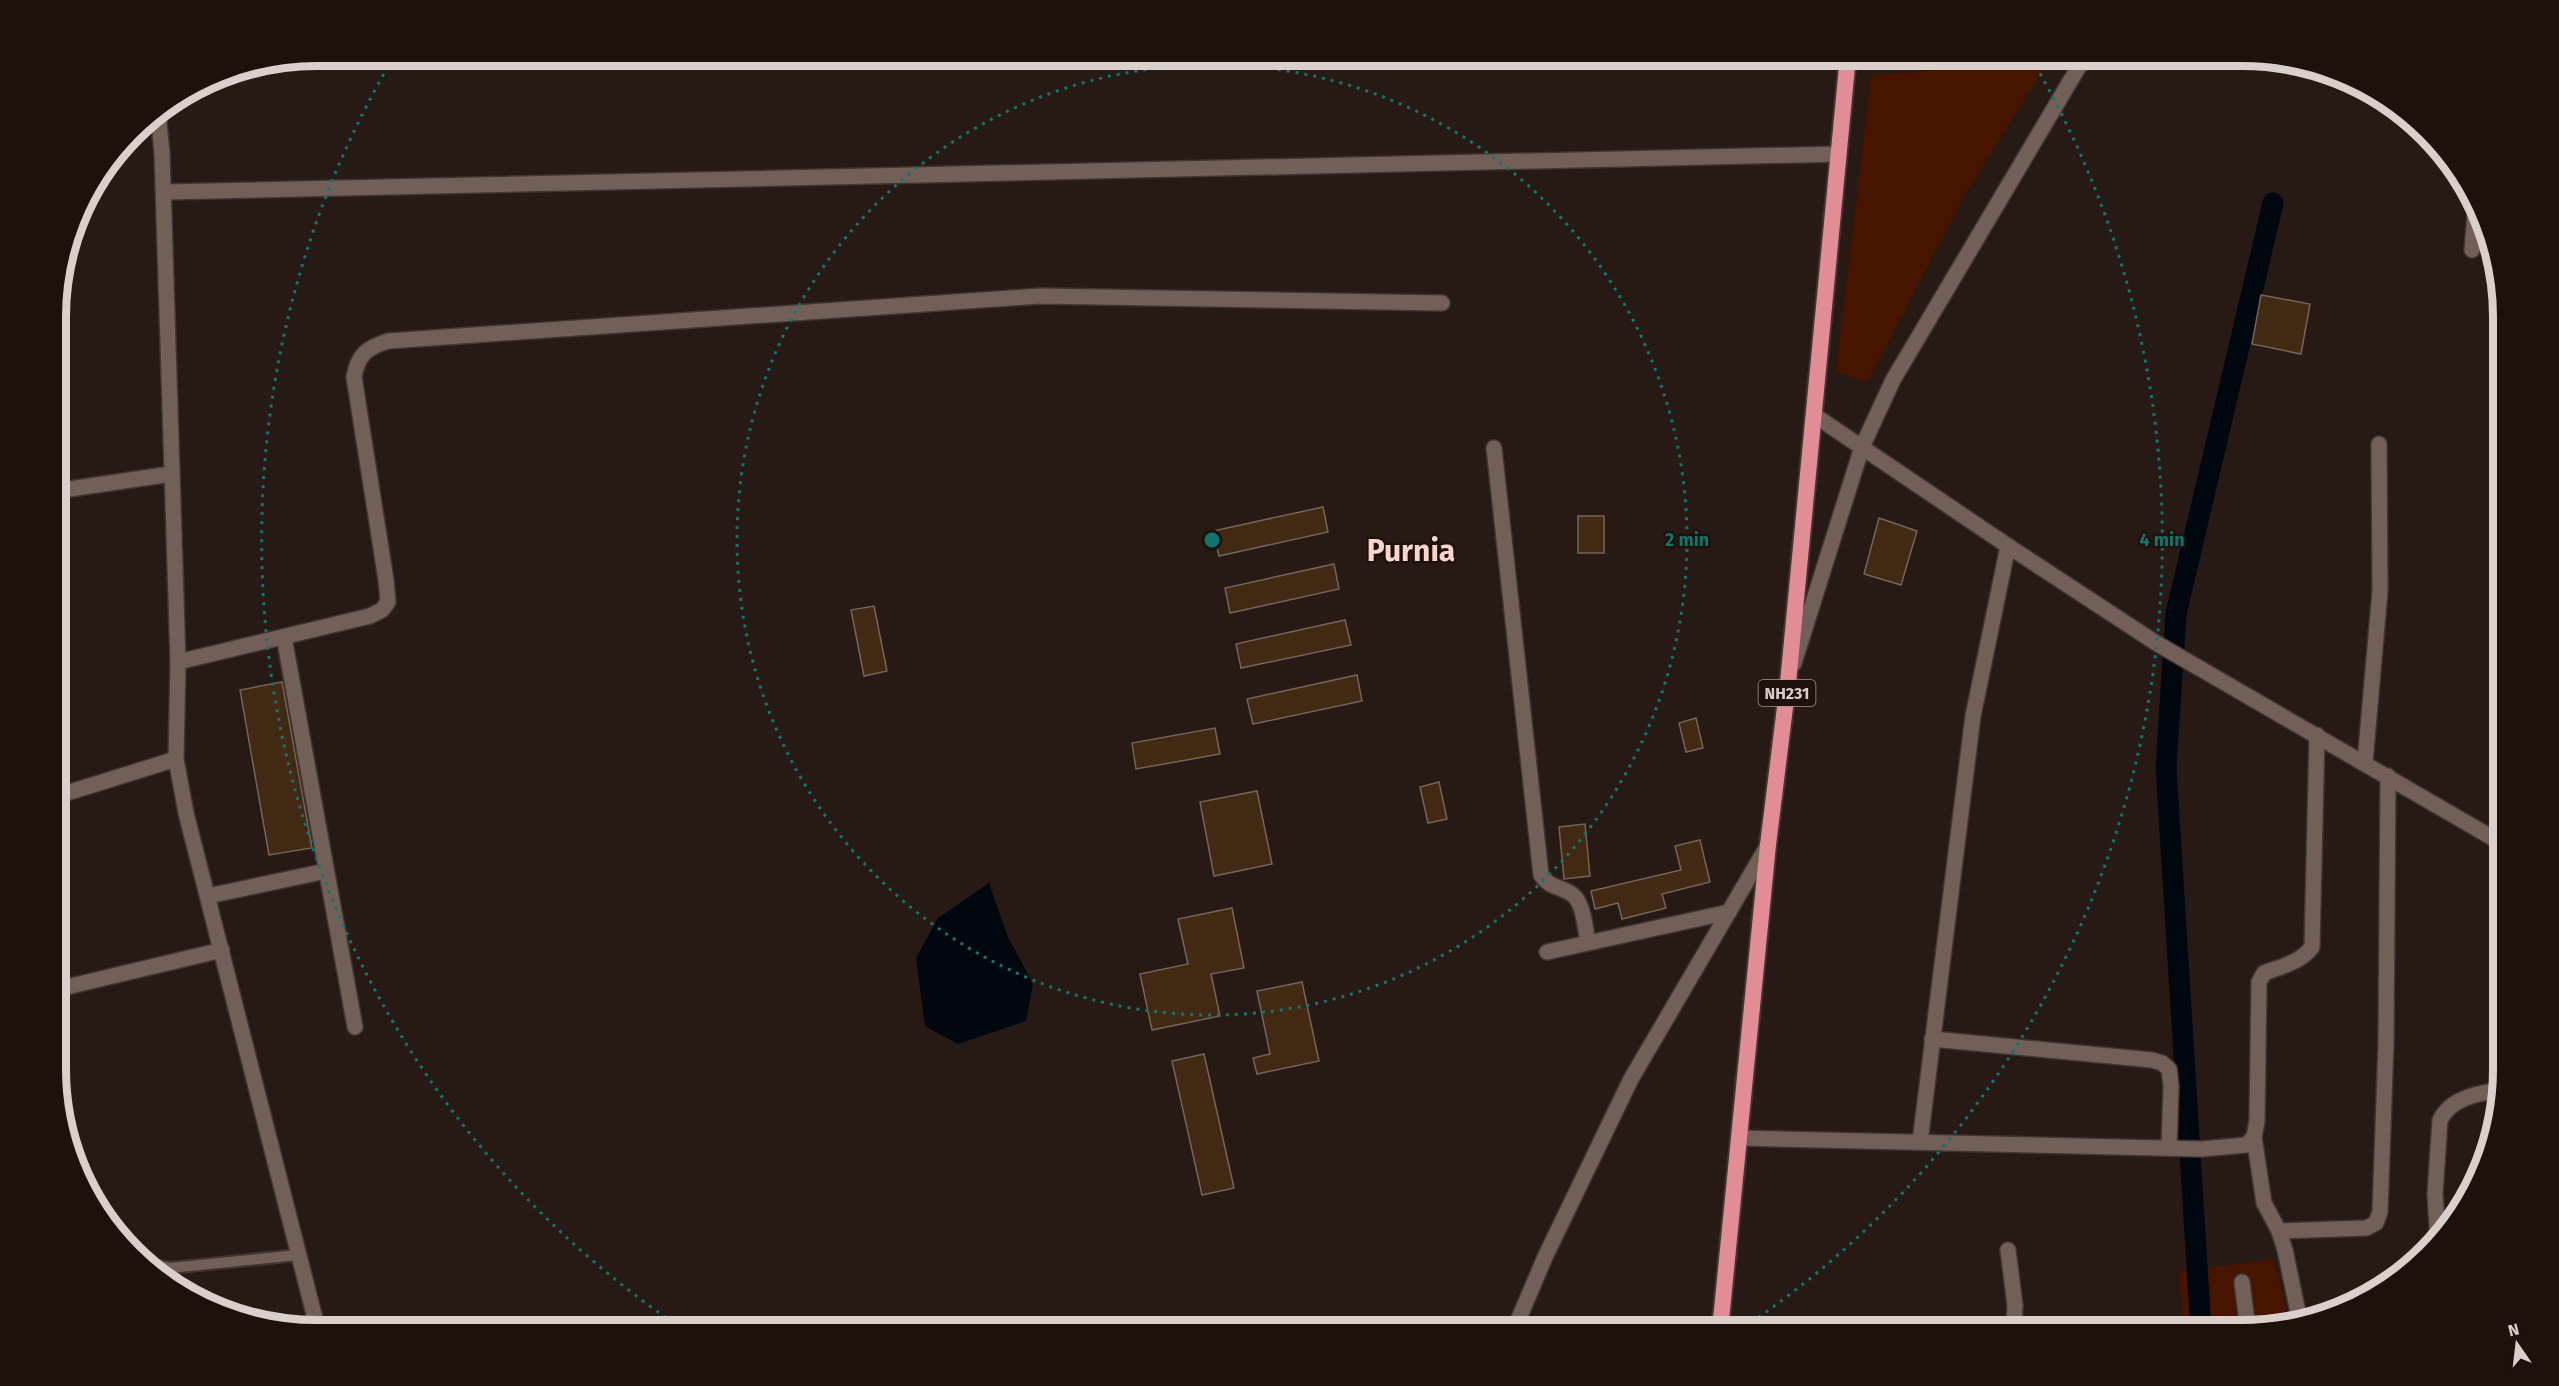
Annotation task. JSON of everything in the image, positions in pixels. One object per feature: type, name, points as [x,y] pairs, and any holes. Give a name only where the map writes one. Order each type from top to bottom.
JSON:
[{"type":"highway","name":"NH231","points":[[1721,1320],[1741,1137],[1768,844],[1788,683],[1847,66]]},
{"type":"street","points":[[1788,683],[1862,447],[1893,380],[2080,66]]},
{"type":"street","points":[[159,122],[164,192],[178,662],[176,759],[186,813],[315,1320]]},
{"type":"street","points":[[164,192],[1839,154]]},
{"type":"street","points":[[2472,250],[2474,222]]},
{"type":"street","points":[[178,662],[370,616],[382,610],[388,602],[354,377],[356,363],[369,348],[388,340],[1040,296],[1442,303]]},
{"type":"street","points":[[1814,416],[2156,643],[2493,838]]},
{"type":"street","points":[[2365,762],[2380,591],[2379,444]]},
{"type":"street","points":[[1494,448],[1541,875],[1552,887],[1574,896],[1580,904],[1588,942]]},
{"type":"street","points":[[66,490],[171,474]]},
{"type":"street","points":[[1920,1142],[1973,716],[2008,546]]},
{"type":"street","points":[[284,637],[355,1027]]},
{"type":"street","points":[[2298,1313],[2279,1231],[2264,1203],[2254,1137],[2257,1121],[2259,982],[2264,973],[2294,963],[2306,955],[2312,947],[2317,735]]},
{"type":"street","points":[[66,793],[176,759]]},
{"type":"street","points":[[2279,1231],[2366,1228],[2376,1223],[2380,1212],[2386,1043],[2388,776]]},
{"type":"street","points":[[1518,1320],[1545,1257],[1631,1079],[1768,844]]},
{"type":"street","points":[[208,896],[326,871]]},
{"type":"street","points":[[1546,952],[1728,912]]},
{"type":"street","points":[[66,988],[222,950]]},
{"type":"street","points":[[1932,1038],[2152,1060],[2162,1064],[2169,1070],[2174,1148]]},
{"type":"street","points":[[2437,1227],[2435,1194],[2440,1120],[2444,1111],[2455,1102],[2492,1091]]},
{"type":"street","points":[[1741,1137],[2202,1149],[2246,1145],[2254,1137]]},
{"type":"street","points":[[2008,1250],[2015,1305],[2014,1320]]},
{"type":"street","points":[[2242,1282],[2247,1320]]},
{"type":"lane","points":[[162,1267],[170,1268],[297,1255]]},
{"type":"shaded area","points":[[1982,66],[2046,66],[1965,195],[1867,383],[1836,371],[1871,76]]},
{"type":"shaded area","points":[[989,883],[1007,935],[1033,984],[1026,1021],[958,1044],[925,1026],[916,958],[938,918]]},
{"type":"shaded area","points":[[2273,1259],[2289,1315],[2242,1320],[2182,1320],[2179,1272]]},
{"type":"building","points":[[2261,295],[2310,304],[2301,354],[2252,344]]},
{"type":"building","points":[[1323,507],[1328,532],[1219,556],[1213,531]]},
{"type":"building","points":[[1578,516],[1604,516],[1604,553],[1578,553]]},
{"type":"building","points":[[1879,518],[1917,531],[1901,585],[1864,574]]},
{"type":"building","points":[[1334,564],[1339,589],[1230,613],[1225,588]]},
{"type":"building","points":[[874,606],[887,671],[864,676],[851,610]]},
{"type":"building","points":[[1345,620],[1351,645],[1241,668],[1236,644]]},
{"type":"building","points":[[1357,675],[1362,701],[1253,724],[1247,699]]},
{"type":"building","points":[[282,682],[312,848],[269,855],[240,690]]},
{"type":"building","points":[[1696,718],[1703,748],[1686,752],[1679,723]]},
{"type":"building","points":[[1215,728],[1220,754],[1136,769],[1132,743]]},
{"type":"building","points":[[1439,782],[1447,819],[1428,823],[1420,787]]},
{"type":"building","points":[[1257,791],[1272,864],[1214,876],[1200,802]]},
{"type":"building","points":[[1585,824],[1590,876],[1564,879],[1559,827]]},
{"type":"building","points":[[1700,840],[1710,882],[1662,894],[1666,908],[1622,919],[1618,903],[1595,909],[1591,891],[1681,870],[1675,846]]},
{"type":"building","points":[[1232,908],[1244,968],[1211,974],[1220,1016],[1152,1030],[1140,974],[1188,964],[1178,919]]},
{"type":"building","points":[[1302,982],[1319,1061],[1257,1074],[1253,1058],[1270,1054],[1257,991]]},
{"type":"building","points":[[1204,1054],[1234,1188],[1202,1195],[1172,1061]]},
{"type":"waterway","points":[[2200,1320],[2166,767],[2176,614],[2273,203]]},
{"type":"district","name":"Purnia","points":[[1411,551]]}]
